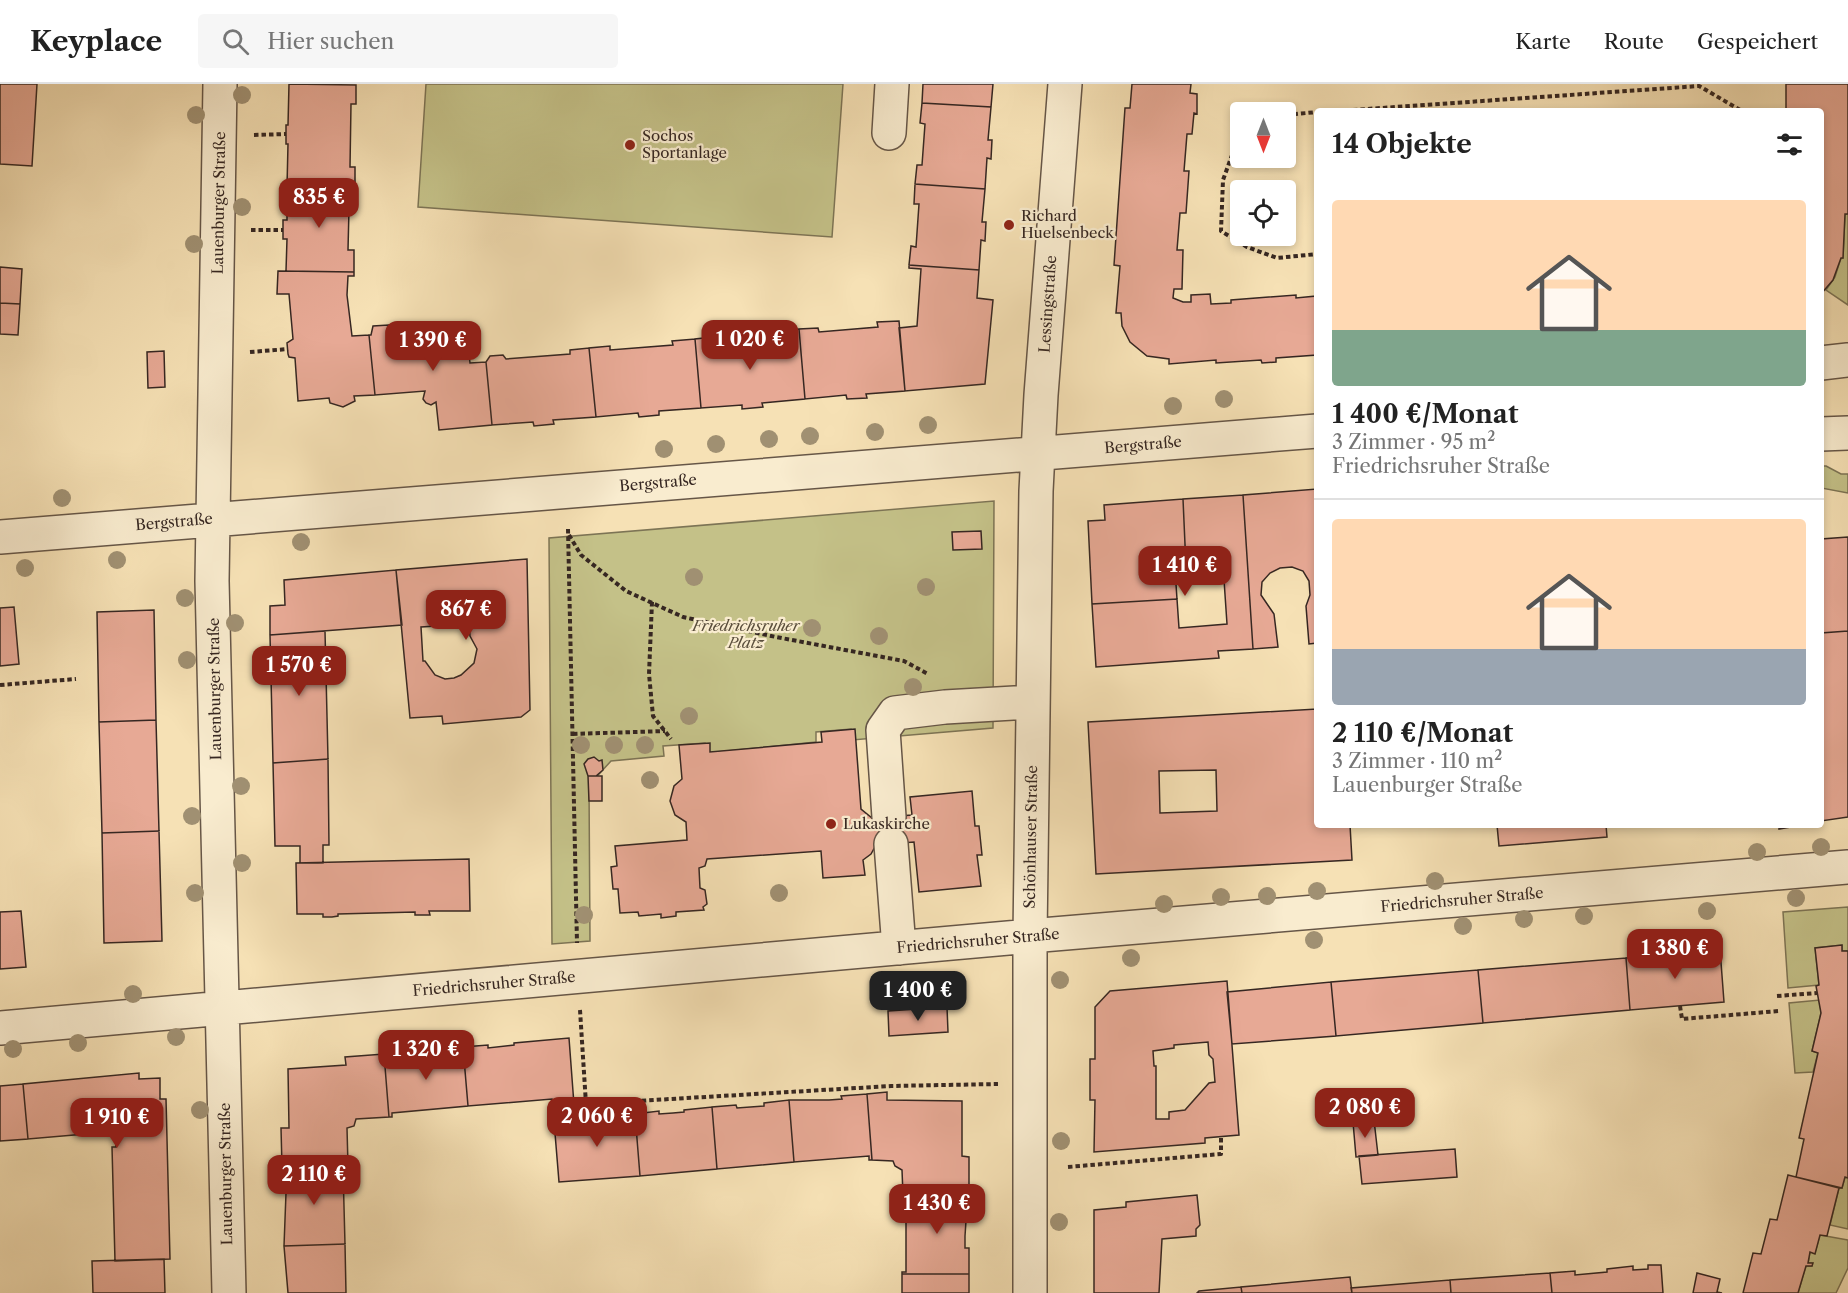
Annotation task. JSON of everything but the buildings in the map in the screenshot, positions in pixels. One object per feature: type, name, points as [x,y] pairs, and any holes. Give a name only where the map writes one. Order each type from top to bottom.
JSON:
[{"type":"street","name":"Lauenburger Straße","points":[[220,84],[212,593],[229,1293]]},
{"type":"street","points":[[889,133],[892,84]]},
{"type":"street","name":"Lessingstraße","points":[[1039,453],[1041,395],[1065,84]]},
{"type":"street","points":[[1824,363],[1848,360]]},
{"type":"street","name":"Bergstraße","points":[[0,537],[1314,431]]},
{"type":"street","points":[[1824,434],[1848,434]]},
{"type":"street","name":"Schönhauser Straße","points":[[1030,1293],[1032,702],[1039,453]]},
{"type":"street","points":[[899,948],[883,730],[895,713],[945,707],[1032,702]]},
{"type":"street","name":"Friedrichsruher Straße","points":[[0,1028],[1030,936],[1848,867]]},
{"type":"path","points":[[1381,108],[1699,86],[1737,108]]},
{"type":"path","points":[[1296,114],[1314,112]]},
{"type":"path","points":[[252,135],[286,134]]},
{"type":"path","points":[[1230,161],[1223,180],[1221,231],[1246,247],[1277,258],[1314,254]]},
{"type":"path","points":[[250,230],[283,230]]},
{"type":"path","points":[[248,352],[288,349]]},
{"type":"path","points":[[568,530],[577,950]]},
{"type":"path","points":[[568,535],[581,555],[626,591],[683,617],[904,661],[943,682],[945,707]]},
{"type":"path","points":[[652,602],[650,674],[653,716],[671,739]]},
{"type":"path","points":[[0,685],[76,679]]},
{"type":"path","points":[[573,734],[666,731]]},
{"type":"path","points":[[1777,996],[1817,993]]},
{"type":"path","points":[[1680,1006],[1682,1019],[1779,1011]]},
{"type":"path","points":[[580,1010],[586,1104],[891,1086],[999,1084]]},
{"type":"path","points":[[1068,1167],[1221,1154],[1221,1137]]},
{"type":"green space","name":"Sochos Sportanlage","points":[[426,84],[843,84],[832,237],[418,207]]},
{"type":"green space","points":[[1845,214],[1848,214],[1848,305],[1826,290],[1835,277],[1841,258],[1843,258]]},
{"type":"green space","points":[[1824,466],[1841,474],[1848,474],[1848,493],[1824,489]]},
{"type":"green space","name":"Friedrichsruher Platz","points":[[994,501],[993,728],[852,740],[851,729],[816,732],[816,742],[706,753],[705,743],[663,746],[664,756],[611,761],[589,785],[590,941],[552,944],[549,538]]},
{"type":"green space","points":[[1848,907],[1848,951],[1842,951],[1842,945],[1815,948],[1819,985],[1788,988],[1783,912]]},
{"type":"green space","points":[[1820,1000],[1821,1013],[1812,1051],[1818,1053],[1813,1072],[1795,1073],[1789,1003]]},
{"type":"green space","points":[[1845,1177],[1848,1178],[1848,1229],[1830,1225],[1839,1188],[1842,1188]]},
{"type":"green space","points":[[1820,1235],[1848,1240],[1848,1268],[1836,1293],[1798,1293],[1806,1266],[1812,1266],[1812,1263],[1808,1263],[1810,1252],[1815,1253]]},
{"type":"place","name":"Sochos Sportanlage","points":[[630,145]]},
{"type":"place","name":"Richard Huelsenbeck","points":[[1009,225]]},
{"type":"place","name":"Lukaskirche","points":[[831,824]]}]
